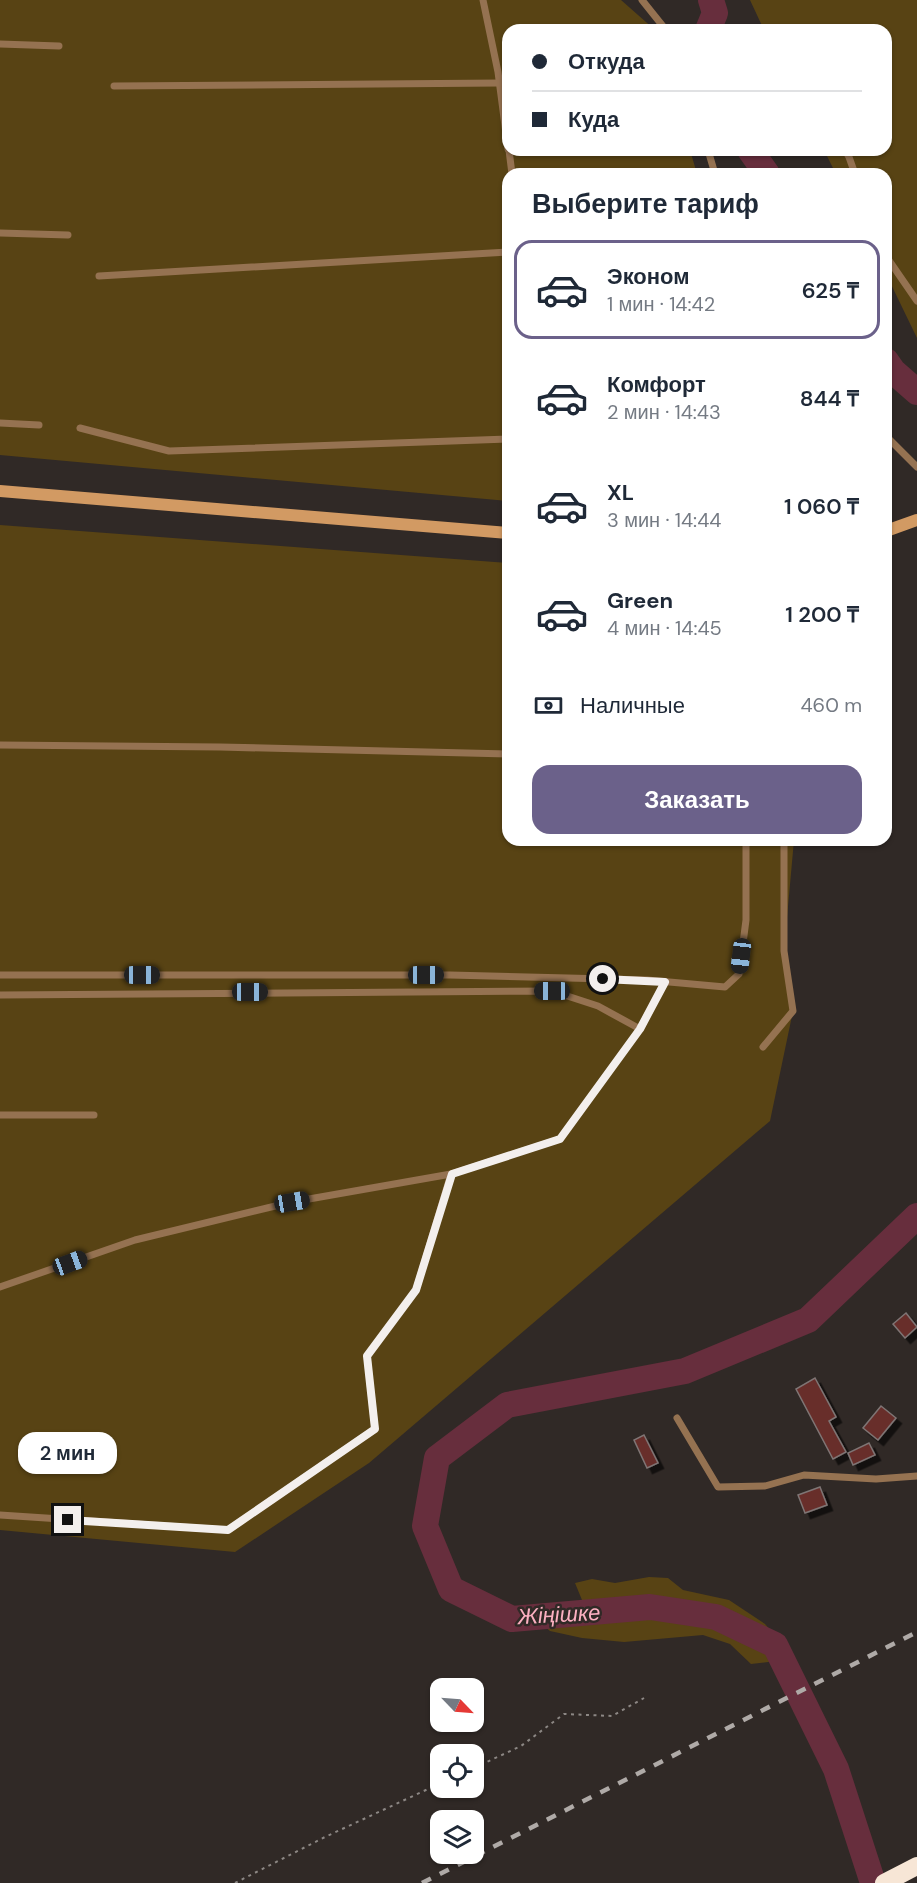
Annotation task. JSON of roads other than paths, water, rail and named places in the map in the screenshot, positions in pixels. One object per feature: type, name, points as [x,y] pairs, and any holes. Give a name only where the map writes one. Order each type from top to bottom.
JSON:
[{"type":"highway","points":[[884,1883],[917,1866]]},
{"type":"street","points":[[0,490],[502,532]]},
{"type":"street","points":[[892,529],[917,520]]},
{"type":"lane","points":[[483,0],[502,97]]},
{"type":"lane","points":[[642,0],[662,24]]},
{"type":"lane","points":[[0,44],[59,46]]},
{"type":"lane","points":[[114,86],[500,82]]},
{"type":"lane","points":[[0,233],[68,235]]},
{"type":"lane","points":[[99,276],[502,252]]},
{"type":"lane","points":[[892,265],[917,301]]},
{"type":"lane","points":[[0,423],[39,425]]},
{"type":"lane","points":[[80,428],[169,451],[502,439]]},
{"type":"lane","points":[[892,442],[917,467]]},
{"type":"lane","points":[[0,745],[502,753]]},
{"type":"lane","points":[[0,975],[450,975],[665,982],[725,987],[739,974],[746,920],[746,846]]},
{"type":"lane","points":[[763,1047],[793,1011],[784,951],[784,846]]},
{"type":"lane","points":[[0,1287],[135,1240],[292,1202],[452,1174],[560,1139],[640,1029],[665,982]]},
{"type":"lane","points":[[0,994],[552,991],[598,1006],[640,1029]]},
{"type":"lane","points":[[0,1115],[93,1115]]},
{"type":"lane","points":[[0,1515],[228,1530],[375,1429],[367,1356],[416,1290],[452,1174]]},
{"type":"lane","points":[[677,1418],[718,1487],[765,1486],[804,1475],[876,1479],[917,1476]]},
{"type":"waterway","name":"Жіңішке","points":[[710,24],[715,13],[711,0]]},
{"type":"waterway","name":"Жіңішке","points":[[754,156],[763,168]]},
{"type":"waterway","name":"Жіңішке","points":[[892,370],[917,392]]},
{"type":"waterway","name":"Жіңішке","points":[[873,1883],[836,1769],[775,1645],[716,1617],[650,1607],[512,1619],[451,1589],[425,1526],[437,1458],[507,1405],[685,1371],[808,1320],[917,1216]]},
{"type":"railway","points":[[422,1883],[917,1632]]}]
